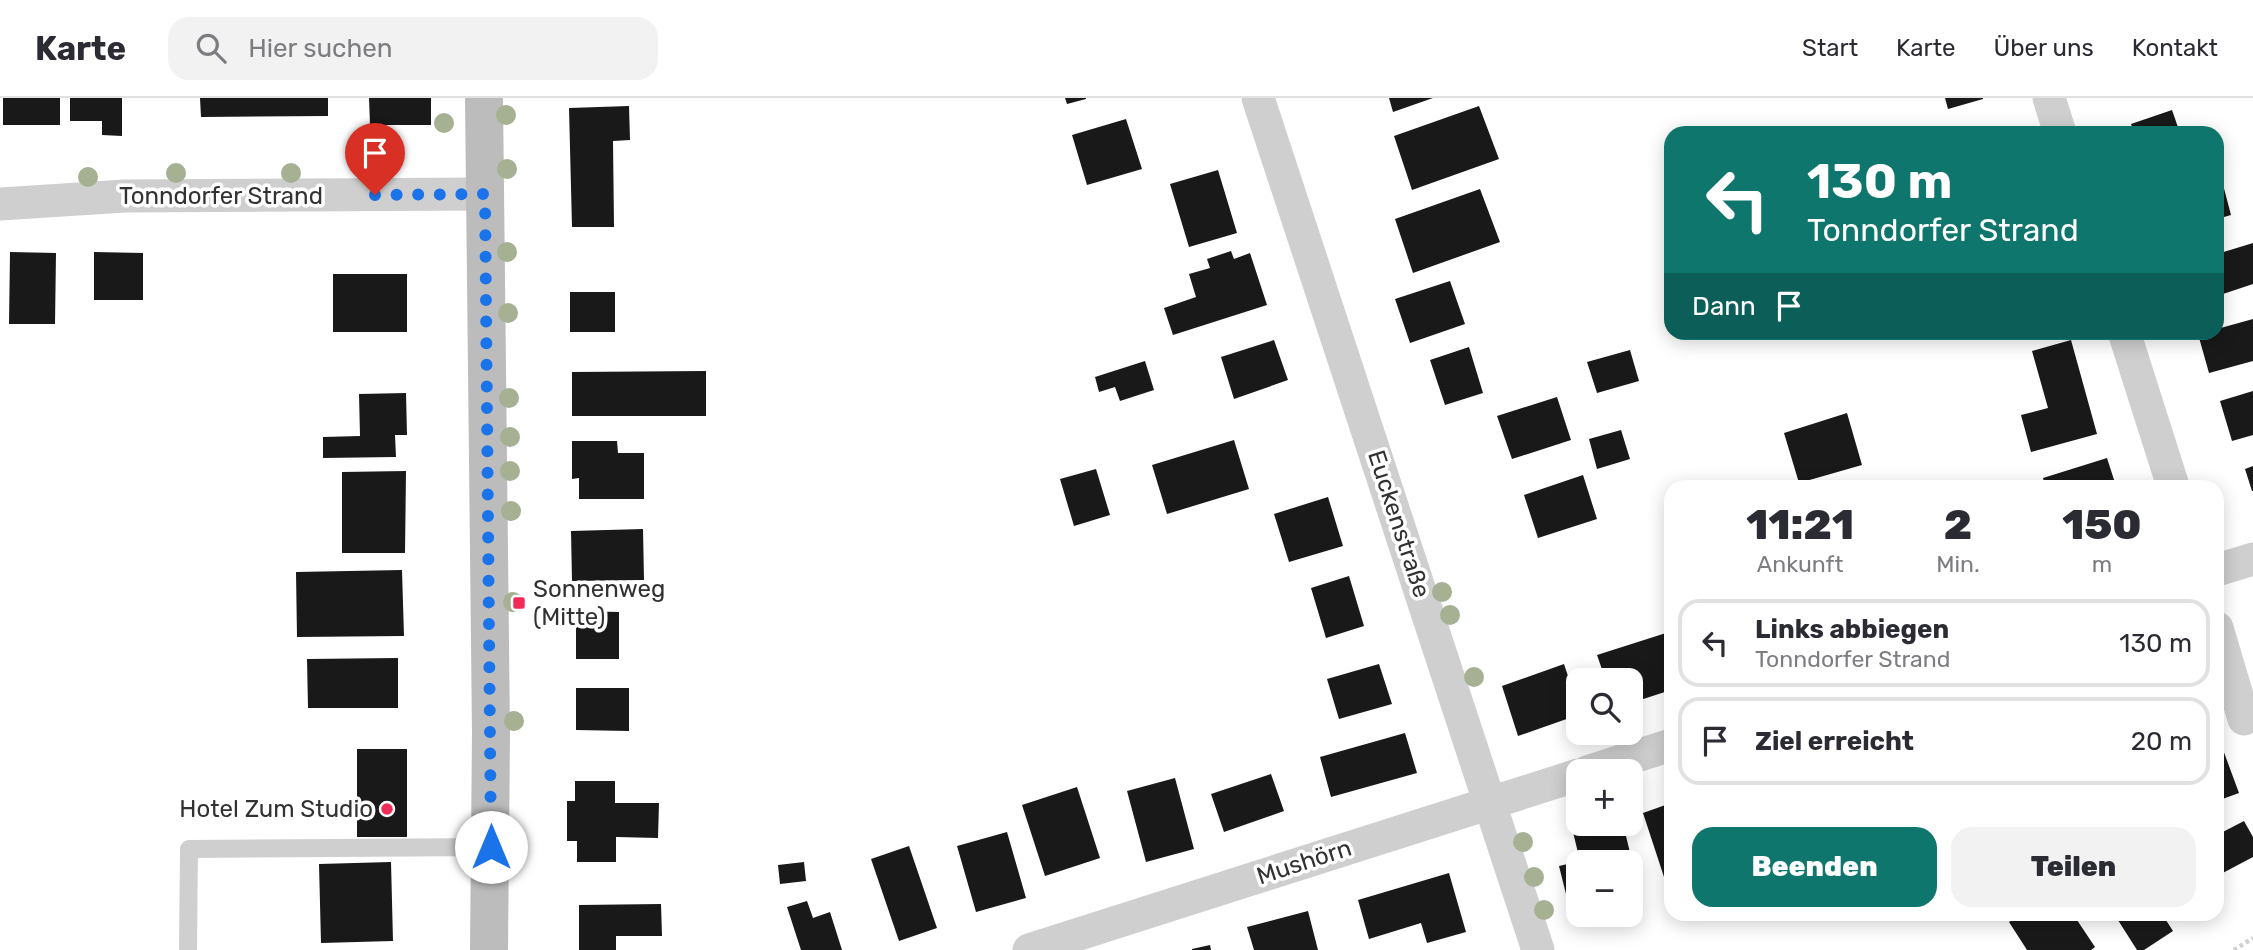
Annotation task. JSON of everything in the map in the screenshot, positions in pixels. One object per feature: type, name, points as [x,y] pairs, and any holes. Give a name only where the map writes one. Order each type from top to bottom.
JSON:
[{"type":"street","points":[[484,98],[491,847],[489,950]]},
{"type":"street","name":"Euckenstraße","points":[[1258,98],[1538,950]]},
{"type":"street","points":[[2049,98],[2058,126]]},
{"type":"street","name":"Tonndorfer Strand","points":[[0,204],[125,196],[485,194]]},
{"type":"street","points":[[2127,340],[2171,480]]},
{"type":"street","points":[[2224,568],[2253,559]]},
{"type":"street","points":[[2224,652],[2244,719]]},
{"type":"street","points":[[1627,759],[1664,747]]},
{"type":"street","name":"Mushörn","points":[[1029,950],[1566,779]]},
{"type":"lane","points":[[188,950],[189,849],[491,847]]},
{"type":"path","points":[[2234,950],[2253,938]]},
{"type":"building","points":[[3,98],[60,98],[60,125],[3,125]]},
{"type":"building","points":[[70,98],[122,98],[122,136],[102,135],[102,121],[70,121]]},
{"type":"building","points":[[200,98],[328,98],[328,116],[201,117]]},
{"type":"building","points":[[369,98],[431,98],[431,125],[370,125]]},
{"type":"building","points":[[1065,98],[1086,98],[1086,99],[1067,104]]},
{"type":"building","points":[[1389,98],[1433,98],[1393,112]]},
{"type":"building","points":[[1945,98],[1983,98],[1983,99],[1948,109]]},
{"type":"building","points":[[629,106],[630,140],[613,141],[614,227],[572,227],[569,108]]},
{"type":"building","points":[[1479,106],[1499,159],[1412,190],[1394,136]]},
{"type":"building","points":[[2172,110],[2178,126],[2132,126],[2131,124]]},
{"type":"building","points":[[1126,119],[1142,169],[1087,185],[1072,135]]},
{"type":"building","points":[[1218,170],[1237,233],[1189,247],[1170,184]]},
{"type":"building","points":[[2224,188],[2231,215],[2224,217]]},
{"type":"building","points":[[1480,189],[1500,242],[1413,273],[1395,219]]},
{"type":"building","points":[[2253,243],[2253,284],[2224,294],[2224,252]]},
{"type":"building","points":[[1231,251],[1234,259],[1250,253],[1267,305],[1173,335],[1164,308],[1196,297],[1189,274],[1210,268],[1207,259]]},
{"type":"building","points":[[10,252],[56,253],[55,324],[9,324]]},
{"type":"building","points":[[94,252],[143,253],[143,300],[94,300]]},
{"type":"building","points":[[333,274],[407,274],[407,332],[333,332]]},
{"type":"building","points":[[1450,281],[1465,324],[1410,343],[1395,299]]},
{"type":"building","points":[[570,292],[615,292],[615,332],[570,332]]},
{"type":"building","points":[[2253,319],[2253,361],[2209,373],[2200,340],[2224,340],[2224,327]]},
{"type":"building","points":[[1274,340],[1288,380],[1234,399],[1221,357]]},
{"type":"building","points":[[2071,340],[2097,434],[2031,452],[2021,415],[2048,408],[2032,351]]},
{"type":"building","points":[[1469,347],[1483,393],[1445,405],[1430,360]]},
{"type":"building","points":[[1630,350],[1639,381],[1597,393],[1587,362]]},
{"type":"building","points":[[1145,361],[1154,390],[1120,401],[1115,387],[1099,392],[1095,377]]},
{"type":"building","points":[[706,371],[706,416],[572,416],[572,372]]},
{"type":"building","points":[[2253,391],[2253,435],[2232,441],[2220,401]]},
{"type":"building","points":[[406,393],[407,435],[395,435],[396,457],[323,458],[323,437],[360,436],[359,394]]},
{"type":"building","points":[[1557,397],[1571,440],[1512,459],[1497,416]]},
{"type":"building","points":[[1847,413],[1862,465],[1810,480],[1798,480],[1784,433]]},
{"type":"building","points":[[1621,430],[1630,459],[1597,469],[1589,439]]},
{"type":"building","points":[[1234,440],[1249,489],[1167,514],[1152,465]]},
{"type":"building","points":[[572,441],[617,441],[618,453],[644,453],[644,499],[579,499],[579,478],[572,479]]},
{"type":"building","points":[[2107,458],[2114,480],[2044,480]]},
{"type":"building","points":[[2253,466],[2253,491],[2252,491],[2245,469]]},
{"type":"building","points":[[1096,469],[1110,515],[1074,526],[1060,479]]},
{"type":"building","points":[[406,471],[405,553],[342,553],[342,472]]},
{"type":"building","points":[[1583,475],[1597,519],[1538,538],[1524,495]]},
{"type":"building","points":[[1328,497],[1343,546],[1289,562],[1274,514]]},
{"type":"building","points":[[643,529],[644,580],[572,581],[571,531]]},
{"type":"building","points":[[402,570],[404,636],[297,637],[296,572]]},
{"type":"building","points":[[1349,576],[1364,626],[1326,638],[1311,588]]},
{"type":"building","points":[[576,611],[619,612],[619,659],[576,659]]},
{"type":"building","points":[[1664,634],[1664,692],[1643,699],[1643,668],[1602,668],[1597,655]]},
{"type":"building","points":[[398,658],[398,708],[308,708],[307,659]]},
{"type":"building","points":[[1379,664],[1392,704],[1339,719],[1327,679]]},
{"type":"building","points":[[1564,664],[1566,719],[1518,736],[1502,686]]},
{"type":"building","points":[[576,688],[629,688],[629,731],[576,730]]},
{"type":"building","points":[[1405,733],[1417,773],[1331,797],[1320,757]]},
{"type":"building","points":[[357,749],[407,749],[407,837],[357,837]]},
{"type":"building","points":[[2224,752],[2239,793],[2224,798]]},
{"type":"building","points":[[1271,774],[1284,811],[1224,832],[1211,794]]},
{"type":"building","points":[[1175,778],[1194,849],[1146,862],[1127,791]]},
{"type":"building","points":[[575,781],[615,781],[615,803],[659,803],[658,838],[616,837],[616,862],[577,862],[577,841],[567,841],[567,801],[575,801]]},
{"type":"building","points":[[1077,787],[1100,858],[1045,876],[1022,805]]},
{"type":"building","points":[[1664,806],[1664,877],[1643,813]]},
{"type":"building","points":[[2244,821],[2253,837],[2253,857],[2224,872],[2224,831]]},
{"type":"building","points":[[1007,832],[1026,898],[976,912],[957,846]]},
{"type":"building","points":[[1574,836],[1626,836],[1629,850],[1577,850]]},
{"type":"building","points":[[909,846],[937,928],[899,941],[871,859]]},
{"type":"building","points":[[391,862],[393,941],[321,943],[319,864]]},
{"type":"building","points":[[804,862],[806,881],[780,884],[778,865]]},
{"type":"building","points":[[1566,864],[1566,894],[1559,866]]},
{"type":"building","points":[[1449,873],[1466,932],[1427,943],[1421,923],[1369,939],[1358,900]]},
{"type":"building","points":[[807,901],[813,918],[830,912],[842,950],[801,950],[787,907]]},
{"type":"building","points":[[661,904],[662,936],[616,936],[616,950],[579,950],[579,905]]},
{"type":"building","points":[[1308,911],[1318,950],[1254,950],[1247,927]]},
{"type":"building","points":[[2078,921],[2095,947],[2091,950],[2027,950],[2009,922]]},
{"type":"building","points":[[2119,921],[2167,921],[2173,931],[2144,950],[2137,950]]},
{"type":"building","points":[[1210,945],[1211,950],[1192,950],[1192,949]]},
{"type":"place","name":"Sonnenweg (Mitte)","points":[[519,603]]},
{"type":"place","name":"Hotel Zum Studio","points":[[387,809]]},
{"type":"route","points":[[375,195],[485,194],[491,847]]}]
